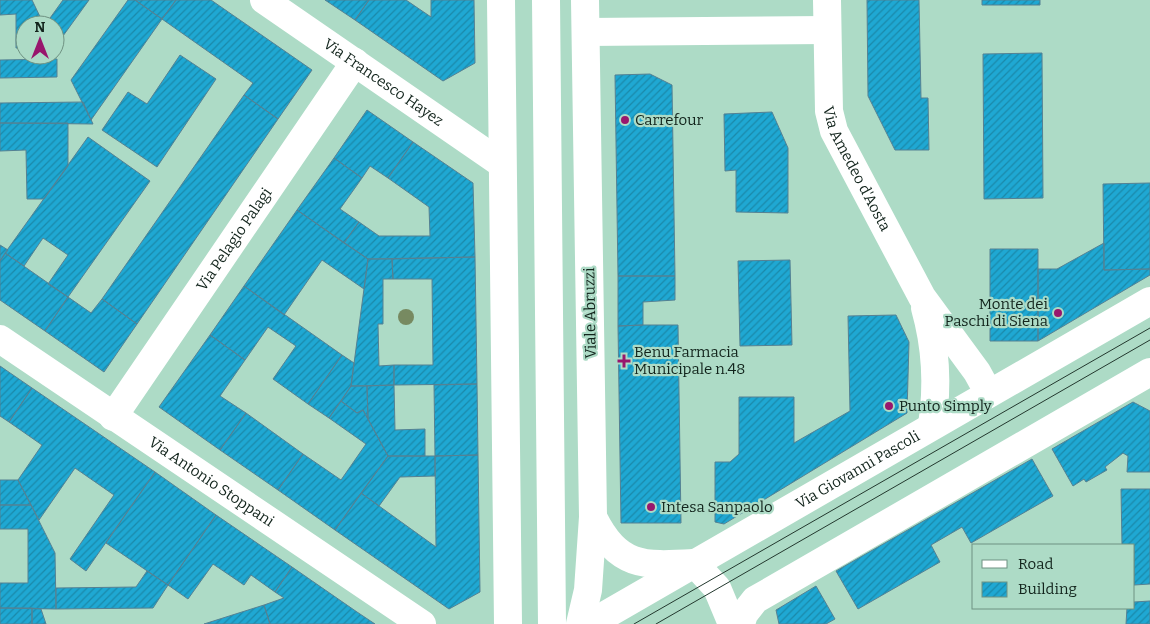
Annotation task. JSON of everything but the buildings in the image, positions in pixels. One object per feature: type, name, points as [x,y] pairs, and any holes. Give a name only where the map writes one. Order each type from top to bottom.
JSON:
[{"type":"street","name":"Via Francesco Hayez","points":[[264,0],[502,164]]},
{"type":"street","points":[[501,0],[508,624]]},
{"type":"street","points":[[546,0],[552,624]]},
{"type":"street","name":"Viale Abruzzi","points":[[580,624],[588,590],[593,517],[585,0]]},
{"type":"street","name":"Via Amedeo d'Aosta","points":[[827,0],[829,110],[834,131],[922,297],[988,392]]},
{"type":"street","points":[[586,32],[827,30]]},
{"type":"street","name":"Via Pelagio Palagi","points":[[113,416],[355,62]]},
{"type":"street","name":"Via Amedeo d'Aosta","points":[[922,297],[931,330],[934,363],[936,396],[932,425]]},
{"type":"street","name":"Via Giovanni Pascoli","points":[[590,624],[988,392],[1150,301]]},
{"type":"street","name":"Via Antonio Stoppani","points":[[0,339],[422,624]]},
{"type":"street","points":[[741,624],[744,614],[754,600],[1150,372]]},
{"type":"street","points":[[593,517],[603,538],[617,551],[633,560],[667,564],[694,563],[717,588],[732,624]]},
{"type":"tram line","points":[[634,624],[1150,328]]},
{"type":"tram line","points":[[656,624],[1150,340]]},
{"type":"place","name":"Carrefour","points":[[625,120]]},
{"type":"place","name":"Monte dei Paschi di Siena","points":[[1058,313]]},
{"type":"place","name":"Benu Farmacia Municipale n.48","points":[[624,361]]},
{"type":"place","name":"Punto Simply","points":[[889,406]]},
{"type":"place","name":"Intesa Sanpaolo","points":[[651,507]]}]
